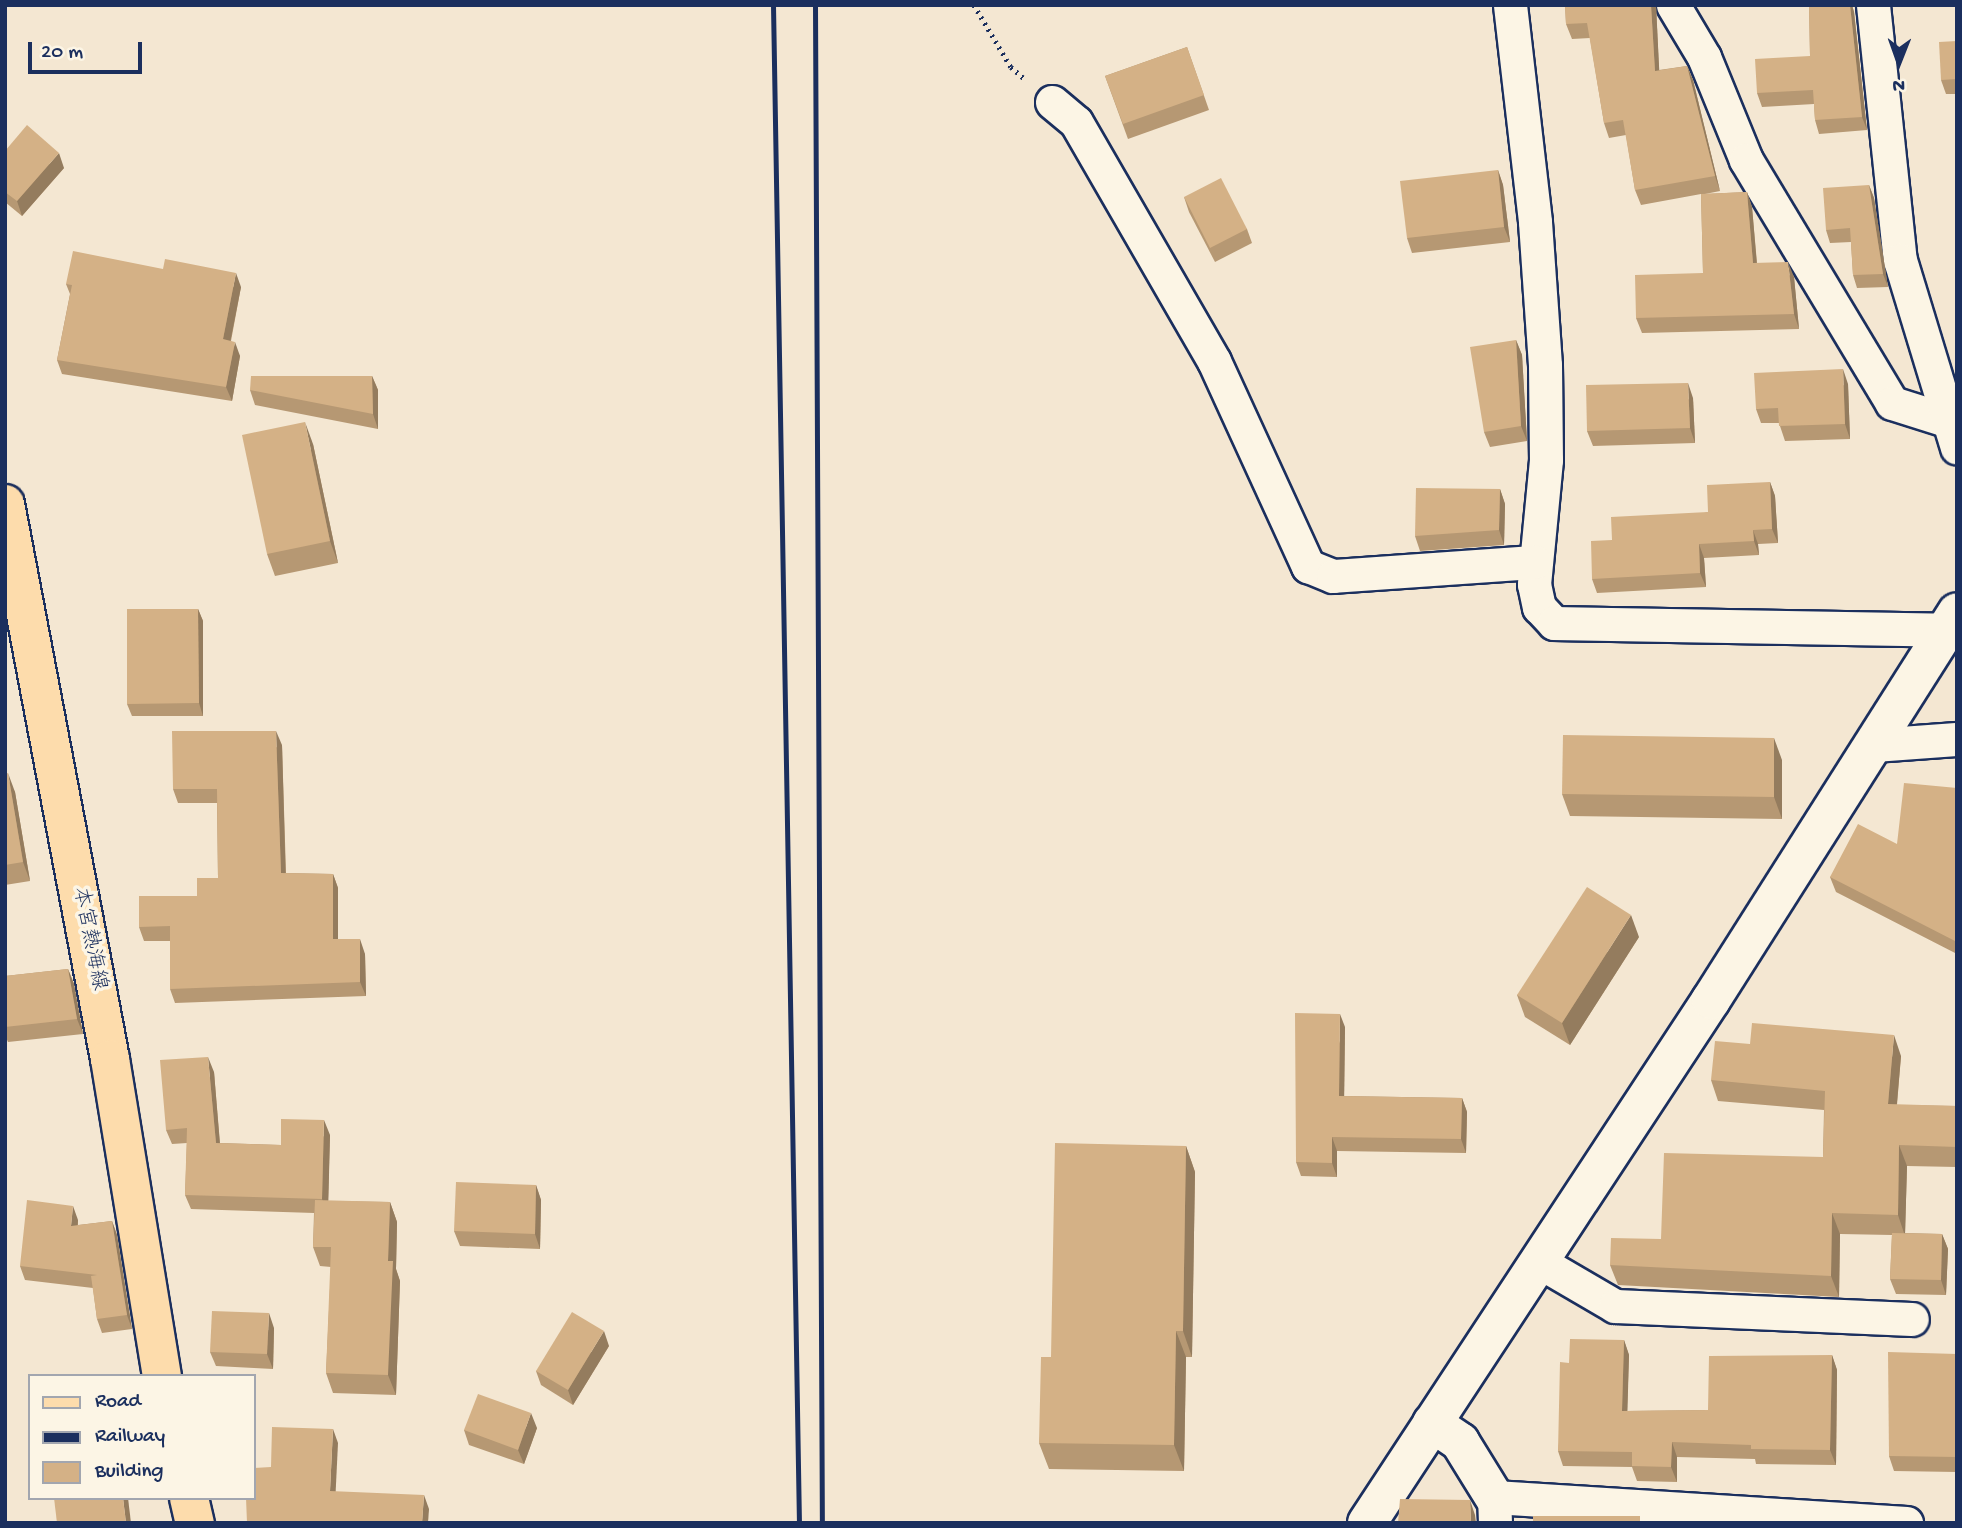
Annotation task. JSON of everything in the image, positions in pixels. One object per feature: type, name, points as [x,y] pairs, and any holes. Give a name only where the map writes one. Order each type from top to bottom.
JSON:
[{"type":"main road","name":"本宮熱海線","points":[[5,504],[110,1059],[162,1374]]},
{"type":"main road","points":[[189,1500],[195,1523]]},
{"type":"street","points":[[1510,5],[1545,365],[1546,460],[1535,562],[1539,607],[1554,623],[1951,621]]},
{"type":"street","points":[[1673,5],[1704,57],[1746,160],[1892,403],[1953,434]]},
{"type":"street","points":[[1873,5],[1900,260],[1953,434]]},
{"type":"street","points":[[1052,102],[1076,122],[1214,361],[1308,566],[1333,576],[1535,562]]},
{"type":"street","points":[[1367,1523],[1951,621]]},
{"type":"street","points":[[1873,745],[1957,739]]},
{"type":"street","points":[[1538,1261],[1615,1306],[1912,1319]]},
{"type":"street","points":[[1432,1423],[1460,1442],[1495,1510],[1906,1523]]},
{"type":"path","points":[[974,5],[1011,67],[1052,102]]},
{"type":"building","points":[[1565,5],[1651,5],[1655,71],[1687,66],[1715,176],[1635,190],[1623,120],[1604,123],[1587,23],[1566,24]]},
{"type":"building","points":[[1809,5],[1850,5],[1862,117],[1815,120],[1813,90],[1757,93],[1755,59],[1810,56]]},
{"type":"building","points":[[1957,41],[1957,79],[1941,80],[1939,42]]},
{"type":"building","points":[[1187,47],[1204,95],[1123,124],[1105,76]]},
{"type":"building","points":[[27,125],[59,153],[17,201],[5,192],[5,151]]},
{"type":"building","points":[[1498,170],[1504,227],[1407,238],[1400,181]]},
{"type":"building","points":[[1221,178],[1247,229],[1210,248],[1184,197]]},
{"type":"building","points":[[1869,185],[1883,274],[1853,275],[1850,228],[1826,230],[1823,188]]},
{"type":"building","points":[[1747,192],[1753,263],[1788,262],[1794,314],[1636,318],[1635,275],[1703,273],[1701,194]]},
{"type":"building","points":[[73,251],[163,269],[165,259],[236,273],[223,339],[235,342],[226,387],[57,360],[72,285],[66,284]]},
{"type":"building","points":[[1516,340],[1521,426],[1484,432],[1470,347]]},
{"type":"building","points":[[1843,369],[1845,424],[1779,426],[1778,408],[1756,409],[1754,373]]},
{"type":"building","points":[[251,376],[372,376],[373,414],[250,390]]},
{"type":"building","points":[[1688,383],[1690,428],[1587,431],[1586,385]]},
{"type":"building","points":[[305,422],[330,541],[267,554],[242,435]]},
{"type":"building","points":[[1770,482],[1772,529],[1753,530],[1754,541],[1699,544],[1700,573],[1592,579],[1591,541],[1612,540],[1611,517],[1708,512],[1707,485]]},
{"type":"building","points":[[1416,488],[1500,489],[1499,530],[1415,536]]},
{"type":"building","points":[[127,609],[198,609],[199,703],[127,704]]},
{"type":"building","points":[[172,731],[276,731],[281,873],[333,874],[333,939],[360,939],[360,982],[170,989],[170,926],[139,927],[139,896],[197,896],[197,878],[218,878],[217,789],[173,789]]},
{"type":"building","points":[[1563,735],[1774,738],[1774,797],[1562,794]]},
{"type":"building","points":[[8,773],[23,862],[5,865],[5,774]]},
{"type":"building","points":[[1904,783],[1957,788],[1957,942],[1830,877],[1858,824],[1897,844]]},
{"type":"building","points":[[1587,887],[1631,915],[1562,1023],[1517,995]]},
{"type":"building","points":[[68,969],[77,1019],[5,1027],[5,976]]},
{"type":"building","points":[[1295,1013],[1340,1014],[1339,1096],[1462,1098],[1461,1139],[1332,1137],[1332,1163],[1296,1162]]},
{"type":"building","points":[[1752,1023],[1894,1035],[1888,1104],[1957,1106],[1957,1147],[1899,1145],[1898,1215],[1832,1213],[1831,1276],[1610,1265],[1611,1238],[1661,1239],[1664,1153],[1823,1157],[1825,1091],[1711,1080],[1715,1041],[1750,1044]]},
{"type":"building","points":[[208,1057],[216,1143],[281,1145],[281,1119],[324,1120],[322,1199],[185,1195],[187,1128],[166,1130],[160,1060]]},
{"type":"building","points":[[1055,1143],[1186,1146],[1183,1331],[1176,1331],[1174,1445],[1039,1443],[1041,1357],[1051,1357]]},
{"type":"building","points":[[456,1182],[536,1185],[535,1234],[454,1231]]},
{"type":"building","points":[[27,1200],[73,1206],[71,1226],[112,1221],[127,1315],[97,1319],[91,1276],[97,1275],[20,1266]]},
{"type":"building","points":[[315,1200],[390,1202],[388,1261],[393,1261],[388,1375],[326,1373],[331,1247],[313,1247]]},
{"type":"building","points":[[1892,1233],[1942,1234],[1941,1280],[1890,1279]]},
{"type":"building","points":[[212,1311],[269,1313],[267,1354],[210,1352]]},
{"type":"building","points":[[572,1312],[604,1331],[568,1390],[536,1371]]},
{"type":"building","points":[[1570,1339],[1624,1340],[1622,1411],[1708,1410],[1709,1356],[1832,1355],[1830,1450],[1751,1449],[1751,1445],[1672,1442],[1671,1467],[1632,1466],[1632,1452],[1558,1451],[1560,1362],[1569,1363]]},
{"type":"building","points":[[1888,1352],[1957,1354],[1957,1457],[1889,1456]]},
{"type":"building","points":[[478,1394],[531,1413],[518,1450],[464,1430]]},
{"type":"building","points":[[272,1427],[333,1429],[330,1491],[424,1495],[422,1523],[247,1523],[246,1500],[256,1500],[256,1468],[271,1467]]},
{"type":"building","points":[[1400,1499],[1470,1500],[1471,1523],[1398,1523]]},
{"type":"building","points":[[54,1500],[123,1500],[126,1523],[57,1523]]},
{"type":"building","points":[[1533,1516],[1640,1516],[1640,1523],[1533,1523]]},
{"type":"railway","points":[[773,5],[799,1523]]},
{"type":"railway","points":[[815,5],[822,1523]]}]
